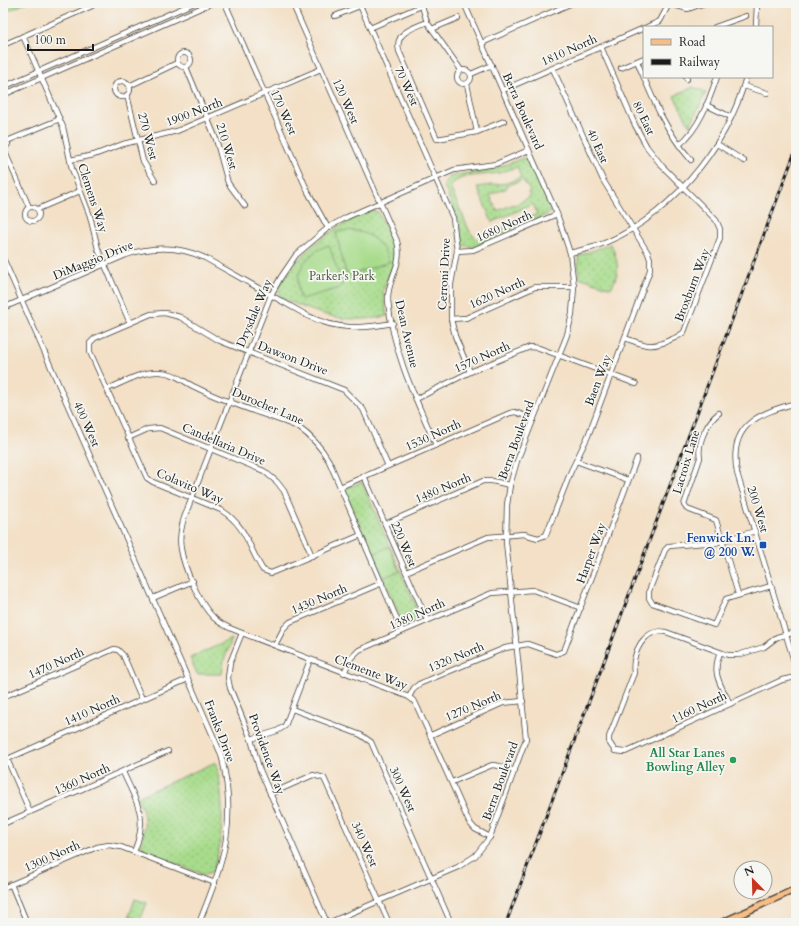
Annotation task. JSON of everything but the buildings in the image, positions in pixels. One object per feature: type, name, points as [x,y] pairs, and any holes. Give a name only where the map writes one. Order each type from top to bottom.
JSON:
[{"type":"main road","points":[[722,923],[796,889]]},
{"type":"street","points":[[3,87],[194,3]]},
{"type":"street","points":[[3,95],[212,3]]},
{"type":"street","name":"170 West","points":[[225,3],[308,192],[328,228]]},
{"type":"street","points":[[335,16],[360,4],[367,3]]},
{"type":"street","points":[[370,28],[428,3]]},
{"type":"street","name":"Berra Boulevard","points":[[328,923],[431,878],[469,860],[479,852],[490,837],[526,739],[505,535],[510,485],[567,334],[572,314],[574,287],[570,253],[557,214],[464,3]]},
{"type":"street","points":[[482,43],[572,3]]},
{"type":"street","points":[[649,26],[660,21],[668,3],[688,9],[705,3]]},
{"type":"street","points":[[756,26],[757,3]]},
{"type":"street","points":[[3,45],[92,4]]},
{"type":"street","name":"70 West","points":[[360,4],[436,178]]},
{"type":"street","points":[[422,6],[427,22],[461,70]]},
{"type":"street","name":"120 West","points":[[294,7],[380,202]]},
{"type":"street","points":[[726,25],[746,16]]},
{"type":"street","points":[[432,29],[458,18]]},
{"type":"street","points":[[427,22],[402,34],[398,42],[398,48],[437,139],[477,132],[504,121]]},
{"type":"street","name":"1810 North","points":[[503,90],[643,28]]},
{"type":"street","name":"Clemens Way","points":[[23,36],[66,135],[70,160],[90,216],[98,249],[130,323]]},
{"type":"street","name":"80 East","points":[[601,48],[644,142],[662,166],[682,188],[716,220],[720,229]]},
{"type":"street","points":[[179,54],[188,54],[191,60],[186,67],[180,66],[177,63],[179,54]]},
{"type":"street","points":[[621,68],[643,58]]},
{"type":"street","points":[[637,61],[643,74]]},
{"type":"street","points":[[129,86],[177,63]]},
{"type":"street","points":[[471,74],[492,65]]},
{"type":"street","name":"210 West","points":[[186,67],[218,145],[228,183],[245,206]]},
{"type":"street","name":"1900 North","points":[[70,160],[139,140],[177,131],[321,69]]},
{"type":"street","name":"40 East","points":[[553,69],[598,170],[632,228]]},
{"type":"street","points":[[461,70],[467,70],[471,74],[471,80],[467,84]]},
{"type":"street","points":[[461,70],[457,75],[458,81],[467,84]]},
{"type":"street","points":[[645,78],[665,124],[678,145],[691,160]]},
{"type":"street","points":[[678,145],[692,132],[706,105],[717,78]]},
{"type":"street","points":[[570,253],[594,247],[632,228],[660,208],[682,188],[698,170],[717,144],[731,118],[746,78]]},
{"type":"street","points":[[121,81],[126,82],[129,86],[127,95],[123,97],[118,96],[115,92],[114,87],[121,81]]},
{"type":"street","points":[[467,84],[477,132]]},
{"type":"street","points":[[744,86],[767,93]]},
{"type":"street","name":"270 West","points":[[127,95],[143,161],[155,181]]},
{"type":"street","points":[[706,105],[731,118]]},
{"type":"street","points":[[29,207],[4,150],[8,146],[5,139],[60,119]]},
{"type":"street","points":[[717,144],[744,161]]},
{"type":"street","name":"Drysdale Way","points":[[193,581],[182,555],[180,538],[182,523],[270,295],[296,255],[328,228],[380,202],[454,170],[505,161],[529,150]]},
{"type":"street","name":"Cerroni Drive","points":[[436,178],[454,218],[457,250],[451,284],[451,319],[455,336],[470,372]]},
{"type":"street","points":[[38,209],[80,191]]},
{"type":"street","name":"Dean Avenue","points":[[380,202],[397,241],[399,250],[398,263],[388,294],[401,362],[436,445]]},
{"type":"street","points":[[33,206],[38,209],[38,218],[30,220],[25,215],[25,211],[29,207],[33,206]]},
{"type":"street","name":"1680 North","points":[[457,250],[473,250],[557,214]]},
{"type":"street","name":"Baen Way","points":[[505,535],[524,534],[535,538],[542,538],[548,532],[576,461],[588,436],[651,267],[648,253],[632,228]]},
{"type":"street","name":"Broxburn Way","points":[[625,338],[654,346],[677,337],[684,332],[720,238],[720,229]]},
{"type":"street","name":"DiMaggio Drive","points":[[3,308],[126,255],[159,248],[180,250],[205,258],[308,316],[336,326],[366,328],[393,323]]},
{"type":"street","name":"400 West","points":[[3,258],[153,598]]},
{"type":"street","name":"1620 North","points":[[451,319],[466,318],[535,287],[574,287]]},
{"type":"street","name":"Dawson Drive","points":[[90,343],[95,338],[151,314],[170,313],[180,317],[220,341],[335,385],[348,393],[360,405],[365,414],[388,466]]},
{"type":"street","name":"Colavito Way","points":[[90,343],[90,352],[147,478],[152,482],[221,510],[234,519],[245,532],[260,566],[266,572],[276,571],[312,556]]},
{"type":"street","name":"1570 North","points":[[416,399],[470,372],[527,348],[536,348],[636,384]]},
{"type":"street","name":"Durocher Lane","points":[[107,389],[145,374],[164,372],[177,376],[194,387],[298,427],[307,434],[326,456],[402,631]]},
{"type":"street","name":"200 West","points":[[796,402],[762,414],[746,426],[737,442],[735,463],[796,668]]},
{"type":"street","name":"1530 North","points":[[340,487],[510,413],[516,412],[534,419]]},
{"type":"street","name":"Lacroix Lane","points":[[719,412],[710,419],[698,450],[700,458],[684,505],[687,509],[716,520],[738,594]]},
{"type":"street","name":"Candellaria Drive","points":[[128,438],[148,429],[160,428],[259,468],[277,482],[286,496],[312,556]]},
{"type":"street","name":"Harper Way","points":[[560,653],[566,648],[637,458]]},
{"type":"street","points":[[576,461],[628,480]]},
{"type":"street","name":"220 West","points":[[364,476],[426,620]]},
{"type":"street","name":"1480 North","points":[[385,524],[484,481],[492,481],[510,485]]},
{"type":"street","points":[[755,531],[712,544],[704,543],[673,545],[667,547],[649,591],[649,598],[652,603],[714,625],[726,599],[738,594],[771,586]]},
{"type":"street","points":[[312,556],[361,535]]},
{"type":"street","points":[[406,572],[482,539],[505,535]]},
{"type":"street","points":[[153,598],[193,581]]},
{"type":"street","name":"Clemente Way","points":[[193,581],[210,614],[224,625],[310,660],[409,697],[419,707],[470,824],[490,837]]},
{"type":"street","name":"1430 North","points":[[275,645],[284,628],[290,622],[382,583]]},
{"type":"street","name":"1380 North","points":[[344,673],[349,661],[356,652],[484,595],[511,591],[533,590],[581,608]]},
{"type":"street","name":"Franks Drive","points":[[153,598],[217,745],[227,782],[229,813],[227,835],[220,870],[199,923]]},
{"type":"street","name":"1160 North","points":[[720,653],[666,632],[656,632],[644,638],[633,664],[634,673],[609,737],[611,748],[619,753],[625,752],[782,680],[796,677]]},
{"type":"street","points":[[730,704],[715,672],[716,663],[720,653],[738,655],[764,647],[772,640],[796,632]]},
{"type":"street","name":"Providence Way","points":[[242,633],[230,663],[228,678],[230,688],[251,739],[259,768],[328,923]]},
{"type":"street","name":"1320 North","points":[[409,697],[414,688],[421,683],[501,648],[531,645],[556,654],[560,653]]},
{"type":"street","name":"1470 North","points":[[3,697],[109,650],[118,650],[124,658],[142,699]]},
{"type":"street","points":[[251,739],[281,729],[286,724],[310,660]]},
{"type":"street","name":"1410 North","points":[[5,760],[188,679]]},
{"type":"street","name":"1270 North","points":[[431,735],[506,702],[523,700]]},
{"type":"street","name":"300 West","points":[[292,709],[361,735],[371,742],[451,923]]},
{"type":"street","name":"1360 North","points":[[3,824],[168,751]]},
{"type":"street","points":[[5,760],[30,812]]},
{"type":"street","points":[[452,782],[492,765],[515,771]]},
{"type":"street","points":[[122,772],[142,818],[141,833],[134,852],[215,883]]},
{"type":"street","name":"340 West","points":[[270,794],[311,776],[320,776],[327,782],[389,923]]},
{"type":"street","name":"1300 North","points":[[3,888],[93,848],[109,845],[134,852]]},
{"type":"street","points":[[11,884],[27,923]]},
{"type":"green space","points":[[3,3],[26,3],[3,13]]},
{"type":"green space","points":[[693,87],[706,92],[690,126],[674,96]]},
{"type":"green space","points":[[523,158],[529,159],[551,210],[550,213],[474,247],[462,245],[459,222],[444,186],[446,180],[451,176],[494,169]],"holes":[[[517,167],[521,177],[507,183],[477,187],[492,222],[533,204],[537,214],[478,240],[470,232],[450,187],[459,179],[465,177],[499,173]],[[523,180],[530,191],[528,192],[530,197],[515,205],[514,204],[497,211],[490,195],[507,188],[506,186]]]},
{"type":"green space","name":"Parker's Park","points":[[372,210],[378,212],[392,240],[394,263],[383,291],[387,316],[358,319],[332,316],[308,309],[281,298],[278,288],[288,273],[308,250],[342,225]]},
{"type":"green space","points":[[342,231],[358,231],[372,237],[382,247],[389,262],[350,275],[346,273],[336,233]]},
{"type":"green space","points":[[611,244],[617,261],[617,271],[611,288],[579,277],[578,259],[580,255]]},
{"type":"green space","points":[[329,245],[342,284],[340,288],[301,299],[298,290],[298,282],[299,273],[302,266],[313,253]]},
{"type":"green space","points":[[362,482],[421,618],[404,626],[344,489]]},
{"type":"green space","points":[[389,547],[400,571],[384,577],[373,554]]},
{"type":"green space","points":[[232,639],[224,660],[222,674],[197,674],[190,658]]},
{"type":"green space","points":[[216,762],[221,789],[222,817],[220,844],[213,871],[204,875],[146,852],[141,845],[144,832],[144,815],[137,797]]},
{"type":"green space","points":[[135,899],[147,903],[140,921],[129,916]]},
{"type":"railway","points":[[506,923],[796,149]]},
{"type":"place","name":"Fenwick Ln. @ 200 W.","points":[[763,545]]},
{"type":"place","name":"All Star Lanes Bowling Alley","points":[[733,760]]}]
